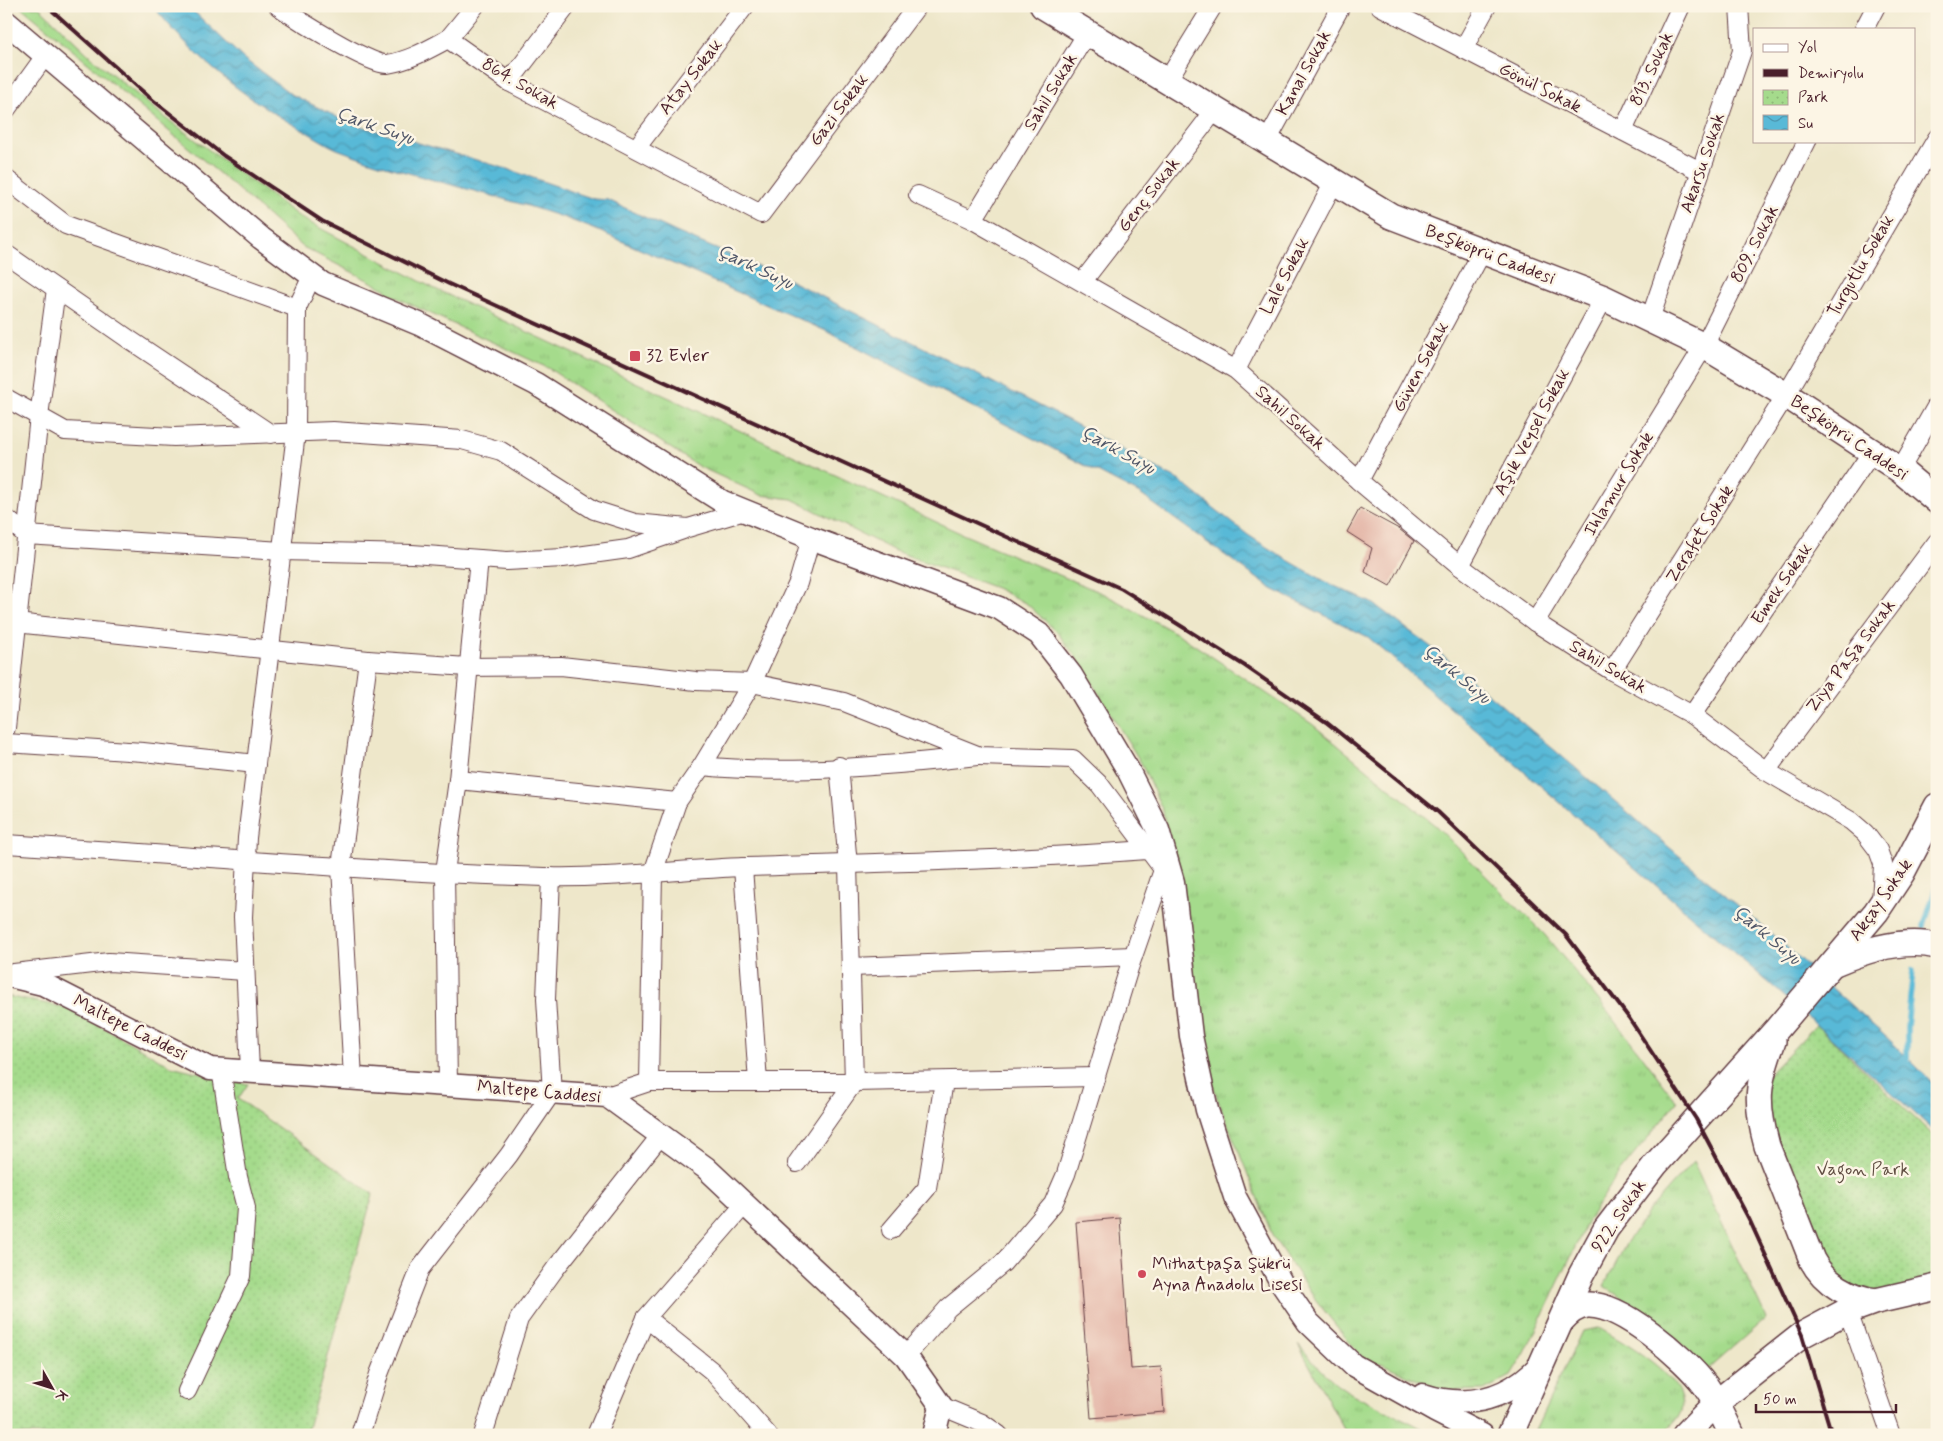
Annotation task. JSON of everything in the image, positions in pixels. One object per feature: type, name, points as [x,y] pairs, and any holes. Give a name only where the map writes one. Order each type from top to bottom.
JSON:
[{"type":"main road","name":"Beşköprü Caddesi","points":[[1058,10],[1087,33],[1391,216],[1604,298],[1704,346],[1786,395],[1900,470],[1937,501]]},
{"type":"main road","name":"Akçay Sokak","points":[[1834,963],[1881,906],[1906,867],[1937,806]]},
{"type":"main road","name":"922. Sokak","points":[[1513,1430],[1581,1275],[1614,1218],[1655,1165],[1834,963],[1857,953],[1885,947],[1937,946]]},
{"type":"main road","name":"922. Sokak","points":[[1782,1023],[1762,1074],[1758,1090],[1759,1110],[1767,1146],[1812,1260],[1819,1272],[1840,1289],[1876,1301]]},
{"type":"main road","points":[[1686,1435],[1716,1403],[1802,1335],[1843,1313],[1876,1301],[1937,1288]]},
{"type":"main road","points":[[1716,1403],[1806,1345],[1852,1323],[1937,1300]]},
{"type":"main road","points":[[1562,1320],[1573,1310],[1586,1305],[1616,1312],[1649,1334],[1704,1383],[1732,1435]]},
{"type":"street","points":[[278,6],[355,51],[385,64],[408,58],[448,39],[475,6]]},
{"type":"street","points":[[509,82],[567,6]]},
{"type":"street","name":"Atay Sokak","points":[[637,147],[746,6]]},
{"type":"street","name":"Gazi Sokak","points":[[761,214],[917,6]]},
{"type":"street","points":[[1167,81],[1213,6]]},
{"type":"street","name":"Kanal Sokak","points":[[1267,141],[1341,6]]},
{"type":"street","name":"Gönül Sokak","points":[[1380,6],[1700,171]]},
{"type":"street","points":[[1463,49],[1487,6]]},
{"type":"street","name":"813. Sokak","points":[[1623,131],[1681,6]]},
{"type":"street","name":"Akarsu Sokak","points":[[1650,319],[1742,51],[1739,6]]},
{"type":"street","points":[[1865,28],[1876,6]]},
{"type":"street","points":[[6,22],[260,238],[323,284],[419,324],[536,384],[715,497],[811,538],[999,608],[1039,634],[1071,675],[1128,770],[1158,830],[1168,876],[1191,1036],[1207,1110],[1235,1197],[1282,1284],[1308,1322],[1353,1365],[1482,1435]]},
{"type":"street","name":"Sahil Sokak","points":[[1087,33],[973,220],[1083,281],[1236,370],[1359,481],[1460,566],[1534,622],[1612,671],[1692,716],[1766,771],[1851,822],[1865,833],[1878,850],[1883,864],[1881,906]]},
{"type":"street","name":"864. Sokak","points":[[448,39],[509,82],[637,147],[761,214]]},
{"type":"street","points":[[6,110],[45,56]]},
{"type":"street","name":"Genç Sokak","points":[[1083,281],[1215,110]]},
{"type":"street","name":"Turgutlu Sokak","points":[[1786,395],[1937,138]]},
{"type":"street","name":"809. Sokak","points":[[1704,346],[1806,142]]},
{"type":"street","points":[[6,179],[66,225],[99,239],[296,308]]},
{"type":"street","name":"Lale Sokak","points":[[1236,370],[1334,182]]},
{"type":"street","points":[[918,194],[973,220]]},
{"type":"street","name":"Güven Sokak","points":[[1359,481],[1482,252]]},
{"type":"street","points":[[6,254],[271,434]]},
{"type":"street","points":[[250,1071],[243,917],[246,862],[296,433],[296,308],[312,276]]},
{"type":"street","points":[[6,728],[11,623],[26,534],[56,289]]},
{"type":"street","name":"Aşık Veysel Sokak","points":[[1460,566],[1604,298]]},
{"type":"street","name":"Ihlamur Sokak","points":[[1534,622],[1704,346]]},
{"type":"street","name":"Zerafet Sokak","points":[[1612,671],[1786,395]]},
{"type":"street","points":[[6,398],[65,431],[174,437],[333,432],[462,440],[501,450],[594,510],[635,523],[688,528]]},
{"type":"street","points":[[1900,470],[1937,405]]},
{"type":"street","name":"Emek Sokak","points":[[1692,716],[1872,452]]},
{"type":"street","points":[[6,518],[26,534],[282,551],[412,554],[507,561],[563,558],[628,549],[745,511]]},
{"type":"street","points":[[649,1082],[653,872],[677,802],[702,766],[752,683],[798,583],[811,538]]},
{"type":"street","name":"Ziya Paşa Sokak","points":[[1766,771],[1937,542]]},
{"type":"street","points":[[448,1085],[445,872],[458,780],[467,667],[479,559]]},
{"type":"street","points":[[11,623],[368,660],[467,667],[561,666],[696,681],[752,683],[844,702],[980,756]]},
{"type":"street","points":[[353,1078],[341,867],[368,660]]},
{"type":"street","points":[[6,743],[143,752],[256,764]]},
{"type":"street","points":[[702,766],[742,770],[904,764],[980,756],[1073,759],[1100,785],[1168,876]]},
{"type":"street","points":[[797,1163],[854,1082],[848,865],[839,766]]},
{"type":"street","points":[[458,780],[677,802]]},
{"type":"street","points":[[6,844],[148,852],[246,862],[551,877],[743,867],[1042,858],[1147,850]]},
{"type":"street","points":[[743,867],[758,1082]]},
{"type":"street","points":[[906,1356],[948,1308],[1004,1263],[1053,1204],[1066,1174],[1133,956],[1168,876]]},
{"type":"street","points":[[360,1435],[379,1374],[420,1269],[508,1155],[552,1092],[546,999],[551,877]]},
{"type":"street","points":[[850,967],[1133,956]]},
{"type":"street","points":[[6,974],[109,962],[245,971]]},
{"type":"street","name":"Maltepe Caddesi","points":[[6,974],[43,984],[210,1069],[608,1096],[706,1168],[745,1204],[906,1356],[940,1406]]},
{"type":"street","points":[[187,1391],[241,1276],[246,1208],[238,1178],[221,1069]]},
{"type":"street","points":[[608,1096],[649,1082],[944,1081],[1095,1076]]},
{"type":"street","points":[[891,1230],[927,1188],[944,1081]]},
{"type":"street","points":[[484,1435],[519,1319],[555,1269],[661,1135]]},
{"type":"street","points":[[596,1435],[646,1318],[745,1204]]},
{"type":"street","points":[[646,1318],[712,1371],[768,1435]]},
{"type":"street","points":[[1852,1323],[1890,1435]]},
{"type":"street","points":[[1377,1379],[1439,1400],[1459,1403],[1492,1397],[1521,1381],[1542,1363]]},
{"type":"street","points":[[934,1435],[940,1406],[982,1423],[998,1435]]},
{"type":"street","points":[[1435,1411],[1454,1435]]},
{"type":"green space","points":[[20,6],[38,6],[91,57],[166,118],[301,218],[431,287],[960,533],[1104,594],[1178,634],[1312,724],[1437,827],[1544,934],[1610,1014],[1677,1102],[1619,1173],[1588,1220],[1525,1353],[1511,1376],[1484,1390],[1441,1391],[1381,1363],[1365,1362],[1315,1299],[1273,1237],[1217,1098],[1200,1043],[1163,811],[1140,761],[1076,657],[1056,631],[1027,604],[996,588],[895,551],[792,499],[761,495],[698,466],[548,368],[410,304],[386,292],[387,290],[303,247],[233,185]]},
{"type":"green space","points":[[6,996],[69,1008],[171,1066],[248,1084],[238,1099],[373,1194],[306,1435],[6,1435]]},
{"type":"green space","name":"Vagon Park","points":[[1816,1025],[1937,1139],[1937,1281],[1848,1302],[1815,1263],[1760,1083]]},
{"type":"green space","points":[[1693,1161],[1766,1318],[1708,1369],[1658,1323],[1604,1286],[1627,1242],[1651,1208]]},
{"type":"green space","points":[[1599,1328],[1637,1351],[1665,1373],[1681,1398],[1681,1411],[1678,1418],[1662,1435],[1533,1435],[1582,1331]]},
{"type":"green space","points":[[1298,1344],[1324,1373],[1347,1391],[1433,1435],[1347,1435]]},
{"type":"water","name":"Çark Suyu","points":[[153,6],[188,6],[244,59],[291,94],[347,122],[507,169],[594,199],[608,200],[676,232],[787,279],[1066,419],[1180,481],[1248,535],[1330,584],[1374,604],[1447,659],[1781,942],[1895,1045],[1937,1087],[1937,1129],[1930,1127],[1776,989],[1368,637],[1272,589],[1140,494],[826,331],[563,217],[368,161],[332,147],[258,103],[221,75],[186,43]]},
{"type":"building","points":[[1360,508],[1399,529],[1414,541],[1390,586],[1365,572],[1372,548],[1347,532]]},
{"type":"building","points":[[1120,1218],[1131,1369],[1161,1367],[1164,1412],[1091,1418],[1076,1222]]},
{"type":"waterway","points":[[1924,926],[1937,883]]},
{"type":"waterway","points":[[1907,1063],[1907,1027],[1913,970]]},
{"type":"railway","points":[[47,6],[149,97],[224,156],[322,221],[449,284],[1122,589],[1245,666],[1326,722],[1438,812],[1566,935],[1629,1018],[1696,1119],[1750,1221],[1802,1335],[1832,1435]]},
{"type":"place","name":"32 Evler","points":[[635,356]]},
{"type":"place","name":"Mithatpaşa Şükrü Ayna Anadolu Lisesi","points":[[1142,1274]]}]
